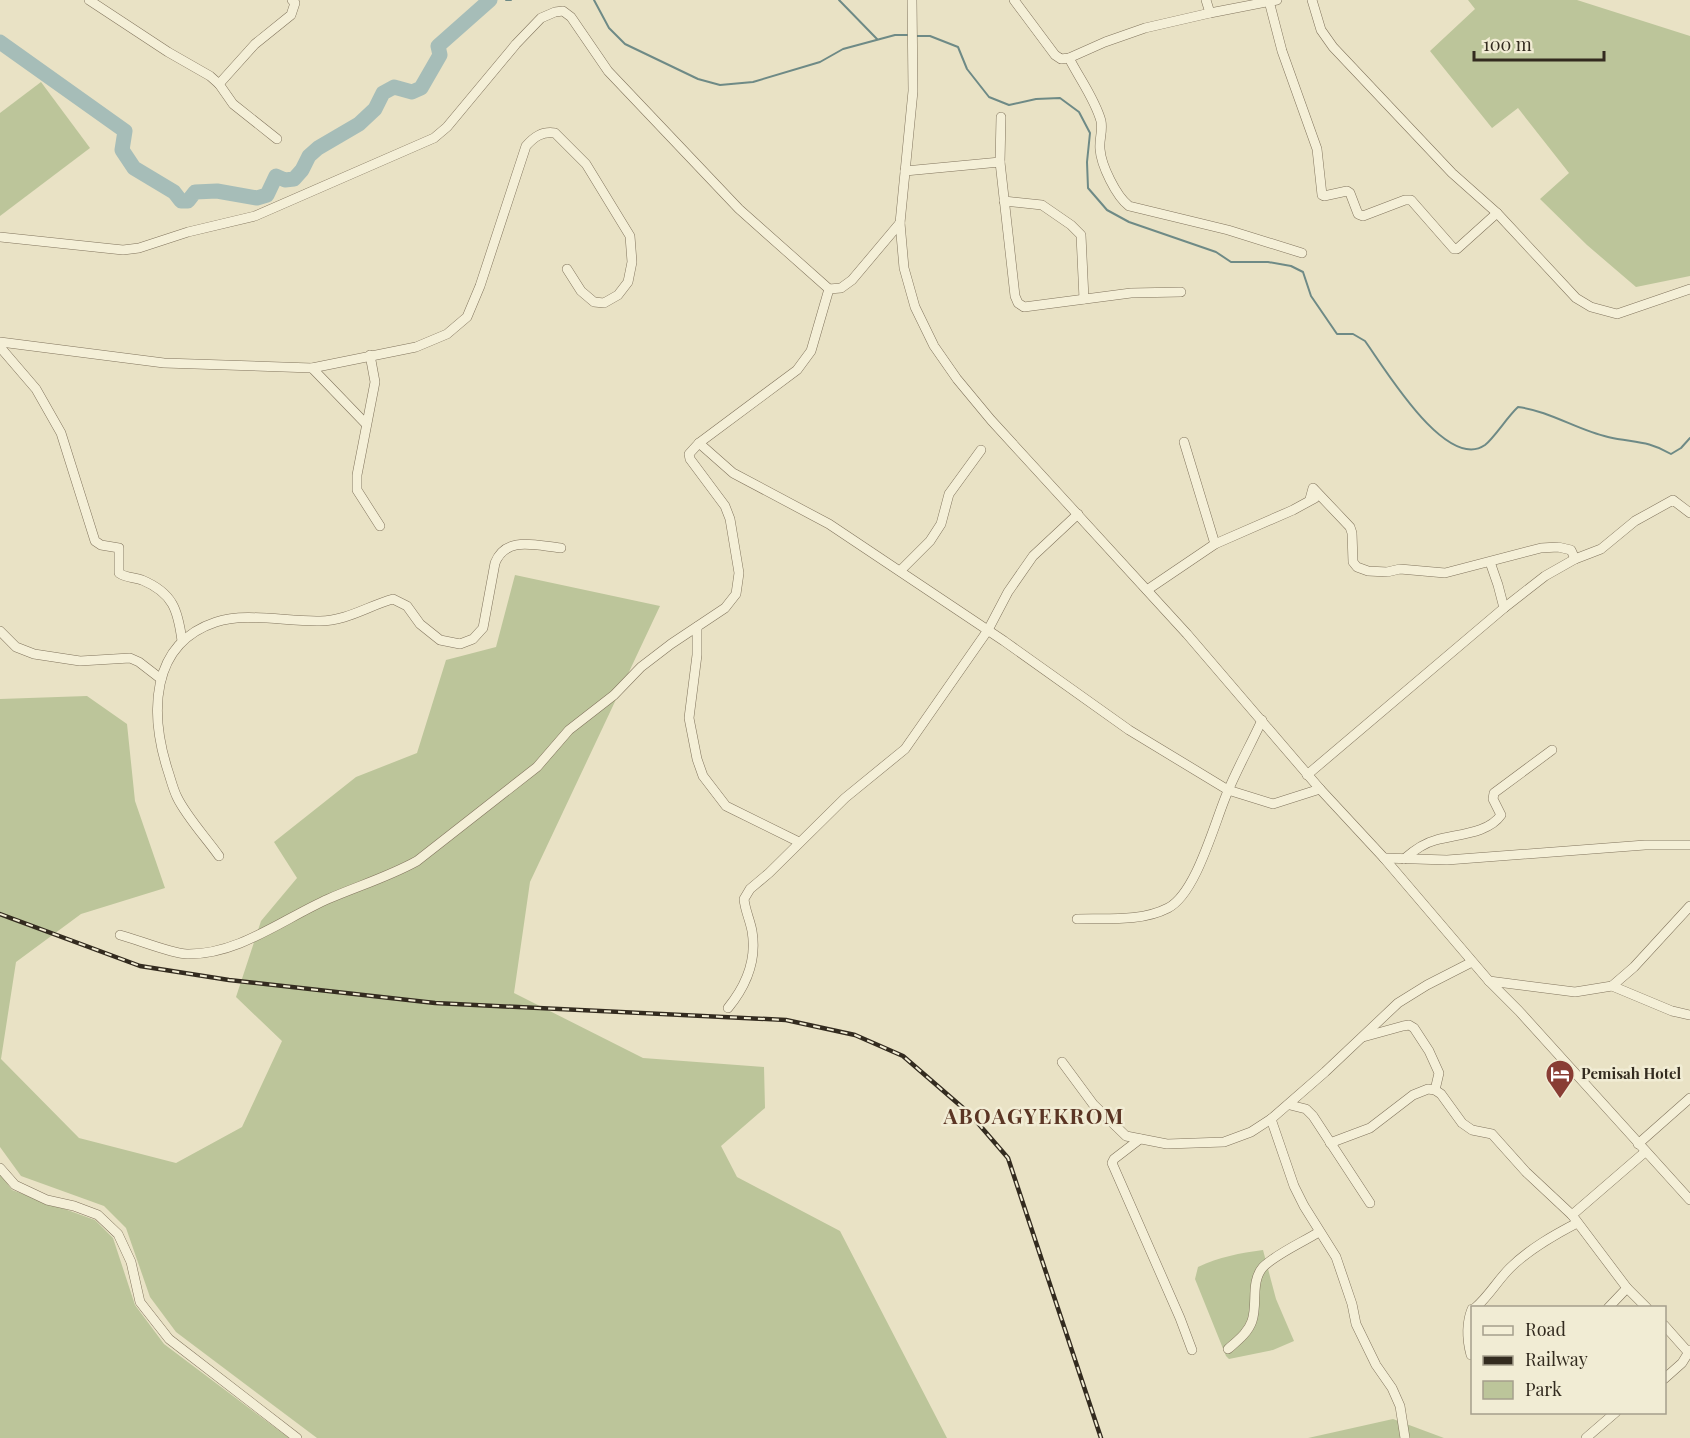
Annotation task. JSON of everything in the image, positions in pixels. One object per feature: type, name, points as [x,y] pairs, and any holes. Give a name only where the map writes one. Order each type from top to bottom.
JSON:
[{"type":"street","points":[[89,0],[168,52],[210,76],[219,84],[233,104],[277,139]]},
{"type":"street","points":[[219,84],[255,44],[291,15],[295,3],[292,0]]},
{"type":"street","points":[[912,0],[913,91],[900,223],[904,268],[915,307],[934,346],[957,379],[991,420],[1147,590],[1262,720],[1307,775],[1384,858],[1489,981],[1519,1011],[1690,1200]]},
{"type":"street","points":[[1014,0],[1055,55],[1061,59],[1069,58],[1145,28],[1273,1],[1282,51],[1317,149],[1322,195],[1347,191],[1350,193],[1356,211],[1363,216],[1405,200],[1411,200],[1454,249],[1457,249],[1497,213]]},
{"type":"street","points":[[1206,0],[1210,13]]},
{"type":"street","points":[[1312,0],[1321,30],[1333,47],[1452,173],[1497,213],[1576,298],[1591,307],[1617,314],[1690,289]]},
{"type":"street","points":[[0,237],[123,250],[139,248],[188,232],[255,216],[434,138],[447,127],[516,44],[541,18],[563,11],[570,17],[608,71],[739,209],[829,289],[841,288],[852,280],[900,223]]},
{"type":"street","points":[[1069,58],[1101,121],[1100,152],[1121,200],[1129,206],[1228,230],[1302,253]]},
{"type":"street","points":[[1000,117],[1000,162],[1015,296],[1018,303],[1024,307],[1131,293],[1181,292]]},
{"type":"street","points":[[0,342],[164,363],[312,368],[416,347],[447,334],[467,316],[480,286],[526,146],[535,136],[548,132],[555,133],[586,164],[630,236],[632,262],[628,282],[618,295],[604,303],[594,302],[581,291],[567,269]]},
{"type":"street","points":[[905,171],[1000,162]]},
{"type":"street","points":[[1004,201],[1042,205],[1081,235],[1084,299]]},
{"type":"street","points":[[120,935],[186,954],[222,950],[262,933],[327,900],[397,872],[417,861],[537,767],[569,730],[614,695],[640,667],[725,608],[736,594],[739,573],[730,519],[725,506],[688,454],[699,443],[797,370],[811,351],[829,289]]},
{"type":"street","points":[[0,347],[36,389],[61,433],[95,541],[101,545],[118,548],[118,568],[122,576],[141,580],[171,601],[179,616],[182,641]]},
{"type":"street","points":[[370,355],[375,382],[357,475],[357,490],[380,526]]},
{"type":"street","points":[[312,368],[366,424]]},
{"type":"street","points":[[1184,442],[1215,544]]},
{"type":"street","points":[[699,443],[733,473],[829,524],[988,630],[1129,730],[1228,790],[1274,804],[1320,789]]},
{"type":"street","points":[[900,572],[930,541],[941,524],[949,494],[981,450]]},
{"type":"street","points":[[1307,479],[1350,527],[1353,533],[1353,562],[1357,567],[1368,571],[1387,572],[1400,569],[1445,573],[1521,552],[1558,547],[1570,550],[1575,559]]},
{"type":"street","points":[[1310,499],[1313,488]]},
{"type":"street","points":[[1147,590],[1215,544],[1293,510],[1310,499],[1321,496]]},
{"type":"street","points":[[1307,775],[1545,576],[1575,559],[1601,549],[1635,521],[1673,500],[1690,513]]},
{"type":"street","points":[[728,1008],[739,994],[748,975],[752,956],[752,934],[744,899],[750,889],[845,798],[905,749],[988,630],[1008,592],[1033,556],[1078,514]]},
{"type":"street","points":[[219,856],[177,797],[160,747],[157,698],[160,679],[173,651],[182,641],[199,629],[218,621],[242,618],[322,621],[355,615],[378,603],[393,599],[407,606],[420,624],[440,640],[460,644],[472,639],[483,628],[495,563],[499,553],[507,546],[518,544],[561,548]]},
{"type":"street","points":[[1490,562],[1504,608]]},
{"type":"street","points":[[697,627],[697,655],[689,718],[697,759],[703,776],[726,806],[799,842]]},
{"type":"street","points":[[0,631],[16,647],[34,654],[80,661],[130,658],[139,662],[160,679]]},
{"type":"street","points":[[1077,919],[1153,915],[1169,908],[1179,900],[1211,840],[1228,790],[1262,720]]},
{"type":"street","points":[[1404,859],[1422,845],[1459,836],[1497,820],[1501,815],[1493,799],[1494,793],[1552,750]]},
{"type":"street","points":[[1384,858],[1447,860],[1690,844]]},
{"type":"street","points":[[1489,981],[1575,992],[1612,986],[1634,968],[1690,906]]},
{"type":"street","points":[[1062,1062],[1093,1104],[1126,1136],[1167,1143],[1224,1142],[1251,1132],[1290,1105],[1398,1003],[1472,962]]},
{"type":"street","points":[[1612,986],[1672,1011],[1690,1015]]},
{"type":"street","points":[[1361,1037],[1408,1025],[1414,1028],[1429,1051],[1439,1073],[1435,1090]]},
{"type":"street","points":[[1330,1143],[1370,1128],[1413,1095],[1428,1089],[1435,1090],[1441,1094],[1461,1123],[1472,1130],[1492,1134],[1526,1172],[1575,1219],[1627,1288],[1645,1306]]},
{"type":"street","points":[[1638,1144],[1690,1098]]},
{"type":"street","points":[[1290,1105],[1306,1109],[1370,1203]]},
{"type":"street","points":[[1271,1119],[1294,1186],[1339,1265],[1356,1324],[1400,1406],[1405,1438]]},
{"type":"street","points":[[1140,1139],[1112,1163],[1192,1350]]},
{"type":"street","points":[[1477,1306],[1515,1263],[1575,1219],[1645,1152]]},
{"type":"street","points":[[0,1168],[15,1185],[47,1200],[74,1206],[98,1215],[118,1234],[131,1262],[140,1302],[169,1340],[297,1438]]},
{"type":"street","points":[[1228,1349],[1242,1336],[1252,1322],[1255,1288],[1263,1268],[1319,1232]]},
{"type":"street","points":[[1610,1306],[1627,1288]]},
{"type":"street","points":[[1471,1314],[1468,1343],[1471,1355]]},
{"type":"street","points":[[1666,1326],[1689,1351],[1682,1362],[1666,1378]]},
{"type":"street","points":[[1586,1438],[1616,1414]]},
{"type":"green space","points":[[1468,0],[1577,0],[1690,36],[1690,276],[1636,287],[1587,245],[1540,199],[1569,173],[1518,108],[1492,128],[1430,51],[1475,9]]},
{"type":"green space","points":[[41,82],[90,148],[0,216],[0,113]]},
{"type":"green space","points":[[515,575],[660,606],[530,882],[514,993],[643,1058],[764,1067],[765,1108],[721,1146],[737,1177],[840,1231],[947,1438],[317,1438],[176,1332],[150,1297],[126,1228],[104,1206],[21,1176],[0,1147],[0,699],[87,696],[127,724],[135,801],[165,888],[81,914],[16,962],[1,1059],[79,1138],[176,1163],[242,1127],[282,1041],[236,997],[261,921],[297,878],[274,842],[356,777],[417,753],[446,660],[496,647]]},
{"type":"green space","points":[[0,1174],[12,1190],[95,1220],[113,1238],[135,1305],[164,1344],[289,1438],[0,1438]]},
{"type":"green space","points":[[1263,1250],[1276,1299],[1294,1341],[1273,1350],[1229,1359],[1195,1279],[1198,1267],[1230,1256]]},
{"type":"green space","points":[[1393,1419],[1444,1438],[1308,1438]]},
{"type":"waterway","points":[[0,42],[125,131],[122,150],[134,168],[174,192],[181,201],[188,201],[195,192],[217,191],[257,198],[267,195],[276,176],[285,180],[294,179],[309,156],[318,148],[359,124],[375,109],[383,93],[394,87],[412,92],[421,88],[440,55],[438,46],[490,0]]},
{"type":"waterway","points":[[506,0],[511,0]]},
{"type":"waterway","points":[[594,0],[609,28],[625,44],[698,79],[720,85],[753,82],[820,62],[843,49],[895,35],[910,35]]},
{"type":"waterway","points":[[839,0],[877,39]]},
{"type":"waterway","points":[[916,36],[930,36],[958,47],[967,69],[989,97],[1009,105],[1036,99],[1060,98],[1079,112],[1090,133],[1087,162],[1088,188],[1107,210],[1129,222],[1216,252],[1231,262],[1268,262],[1291,266],[1303,272],[1311,296],[1337,334],[1353,334],[1365,341],[1418,413],[1435,431],[1452,444],[1469,449],[1485,445],[1518,407],[1541,412],[1597,434],[1647,444],[1671,454],[1681,448],[1690,438]]},
{"type":"railway","points":[[0,914],[140,966],[229,980],[435,1003],[786,1020],[855,1035],[903,1056],[970,1114],[1008,1158],[1101,1438]]},
{"type":"place","name":"Pemisah Hotel","points":[[1560,1100]]},
{"type":"district","name":"ABOAGYEKROM","points":[[1034,1117]]}]
